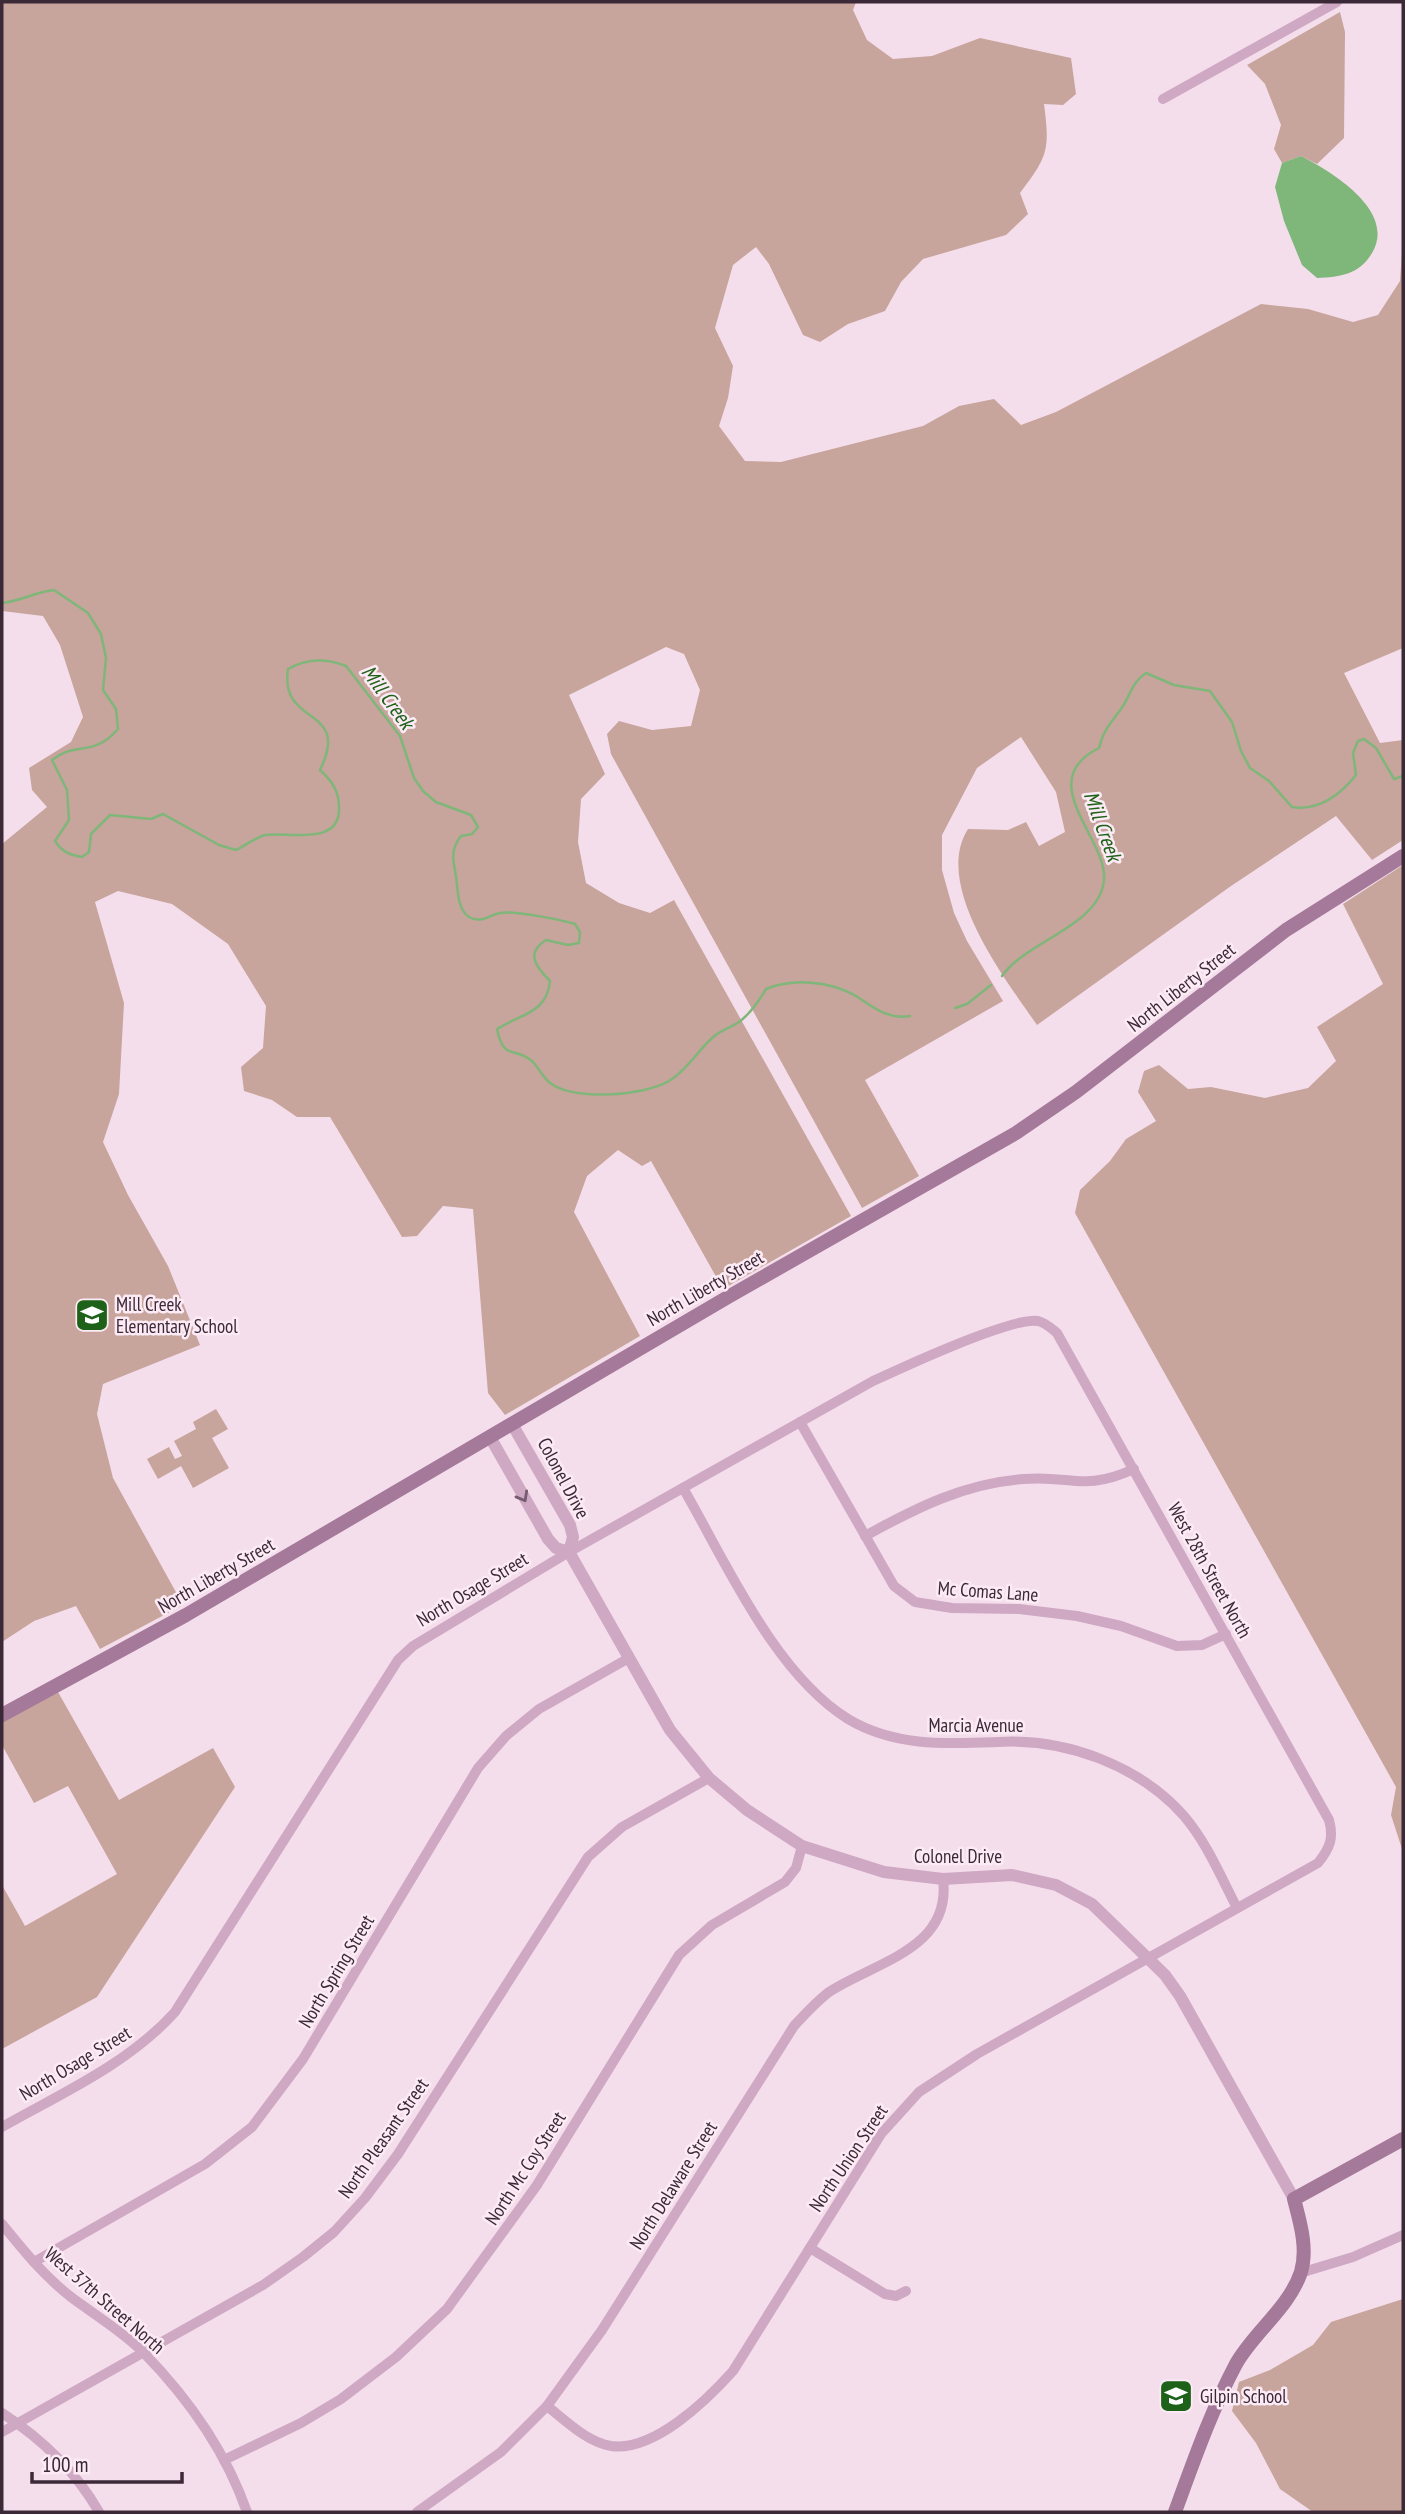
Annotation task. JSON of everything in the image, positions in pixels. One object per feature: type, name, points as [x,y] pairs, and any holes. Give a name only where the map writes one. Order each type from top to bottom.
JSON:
[{"type":"main road","name":"North Liberty Street","points":[[2,1715],[193,1611],[1016,1133],[1076,1092],[1286,930],[1403,856]]},
{"type":"main road","points":[[1175,2512],[1203,2436],[1237,2363],[1287,2298],[1300,2273],[1303,2235],[1294,2199],[1403,2139]]},
{"type":"street","points":[[1163,99],[1337,2]]},
{"type":"street","name":"North Osage Street","points":[[2,2127],[117,2062],[143,2043],[174,2012],[398,1660],[413,1646],[569,1552],[873,1381],[934,1354],[1029,1321],[1038,1321],[1051,1328]]},
{"type":"street","name":"West 28th Street North","points":[[1051,1328],[1134,1469],[1329,1820],[1333,1832]]},
{"type":"street","name":"Mc Comas Lane","points":[[800,1422],[894,1587],[915,1602],[952,1608],[1019,1609],[1077,1616],[1121,1626],[1177,1646],[1202,1644],[1226,1634]]},
{"type":"street","name":"Colonel Drive","points":[[512,1424],[570,1525],[573,1537],[569,1552]]},
{"type":"street","name":"Colonel Drive","points":[[490,1437],[548,1539],[556,1548],[569,1552],[670,1730],[709,1777],[747,1810],[802,1846],[884,1872],[943,1879],[1012,1875],[1056,1885],[1092,1904],[1148,1959],[1180,1996],[1294,2199]]},
{"type":"street","points":[[865,1536],[923,1504],[983,1483],[1028,1478],[1092,1483],[1112,1479],[1134,1469]]},
{"type":"street","name":"Marcia Avenue","points":[[683,1488],[780,1655],[803,1683],[828,1705],[868,1729],[907,1741],[948,1745],[1001,1741],[1041,1743],[1080,1752],[1122,1768],[1160,1791],[1185,1818],[1206,1848],[1237,1908]]},
{"type":"street","name":"North Spring Street","points":[[34,2262],[205,2164],[252,2127],[277,2098],[303,2059],[478,1768],[506,1737],[539,1709],[629,1658]]},
{"type":"street","name":"North Pleasant Street","points":[[2,2431],[263,2285],[334,2232],[398,2154],[588,1857],[622,1827],[709,1777]]},
{"type":"street","name":"North Union Street","points":[[547,2406],[588,2438],[611,2446],[639,2442],[677,2423],[706,2401],[733,2371],[881,2134],[919,2092],[977,2054],[1318,1863],[1329,1849],[1333,1832]]},
{"type":"street","name":"North Mc Coy Street","points":[[224,2460],[301,2423],[341,2399],[396,2357],[447,2309],[537,2185],[679,1955],[712,1925],[785,1882],[796,1868],[802,1846]]},
{"type":"street","name":"North Delaware Street","points":[[417,2512],[501,2452],[547,2406],[602,2330],[794,2026],[830,1992],[928,1936],[943,1905],[943,1879]]},
{"type":"street","name":"West 37th Street North","points":[[2,2224],[34,2262],[70,2296],[142,2351],[185,2400],[224,2460],[247,2512]]},
{"type":"street","points":[[1300,2273],[1353,2258],[1403,2235]]},
{"type":"street","points":[[810,2248],[886,2294],[896,2296],[906,2291]]},
{"type":"street","points":[[2,2413],[66,2465],[99,2512]]},
{"type":"shaded area","points":[[2,2],[856,2],[853,10],[867,40],[893,59],[932,56],[980,38],[1071,58],[1076,94],[1063,105],[1044,104],[1047,132],[1045,152],[1020,193],[1028,214],[1006,235],[923,259],[901,282],[885,311],[848,324],[820,342],[803,335],[769,264],[756,247],[733,265],[715,328],[733,366],[728,398],[719,426],[745,461],[781,462],[923,426],[959,406],[994,399],[1021,425],[1056,412],[1261,304],[1308,309],[1353,322],[1378,315],[1400,281],[1403,239],[1403,648],[1344,673],[1380,743],[1403,740],[1403,840],[1372,860],[1336,816],[1231,886],[1037,1025],[977,931],[959,877],[959,852],[968,829],[1008,830],[1026,822],[1039,846],[1065,832],[1056,792],[1021,737],[977,768],[942,835],[942,870],[954,913],[967,941],[1003,1001],[865,1080],[919,1176],[862,1208],[611,754],[607,734],[619,721],[652,730],[691,726],[700,690],[684,654],[666,647],[569,695],[605,774],[581,799],[578,842],[586,883],[619,903],[650,913],[674,900],[851,1216],[723,1289],[651,1161],[642,1166],[618,1150],[587,1176],[574,1212],[640,1336],[505,1415],[488,1393],[473,1209],[443,1206],[417,1236],[402,1237],[330,1117],[297,1117],[272,1100],[244,1091],[241,1067],[263,1048],[266,1006],[228,944],[172,904],[118,891],[95,902],[124,1003],[119,1094],[103,1142],[128,1195],[168,1266],[200,1345],[103,1384],[97,1414],[113,1478],[183,1605],[100,1649],[76,1606],[34,1621],[2,1642],[2,844],[47,807],[32,790],[29,768],[71,742],[83,717],[60,645],[43,616],[2,611]]},
{"type":"shaded area","points":[[1340,12],[1345,32],[1344,138],[1317,164],[1301,156],[1282,163],[1274,149],[1281,125],[1265,84],[1247,65]]},
{"type":"shaded area","points":[[1301,156],[1329,172],[1358,195],[1376,222],[1377,237],[1372,253],[1356,270],[1334,277],[1317,278],[1302,265],[1284,221],[1275,187],[1282,163]]},
{"type":"shaded area","points":[[1403,865],[1403,1852],[1391,1815],[1396,1787],[1075,1213],[1080,1190],[1110,1161],[1126,1139],[1156,1121],[1138,1092],[1144,1071],[1159,1065],[1188,1089],[1211,1087],[1265,1098],[1308,1088],[1336,1061],[1317,1027],[1383,984],[1343,904]]},
{"type":"shaded area","points":[[216,1409],[228,1429],[212,1438],[229,1468],[193,1488],[181,1466],[158,1479],[147,1459],[169,1447],[175,1459],[182,1456],[174,1441],[196,1429],[193,1422]]},
{"type":"shaded area","points":[[58,1692],[119,1800],[213,1748],[235,1787],[97,1997],[2,2049],[2,1885],[25,1926],[117,1874],[68,1786],[34,1803],[2,1745],[2,1722]]},
{"type":"shaded area","points":[[1403,2299],[1403,2512],[1313,2512],[1280,2489],[1256,2443],[1232,2411],[1239,2382],[1270,2370],[1313,2345],[1331,2322]]},
{"type":"waterway","name":"Mill Creek","points":[[2,603],[54,590],[88,613],[101,634],[106,658],[103,690],[116,709],[118,729],[109,738],[92,747],[68,751],[52,760],[67,790],[69,820],[55,841],[60,848],[82,857],[89,852],[91,834],[110,815],[151,819],[163,814],[219,845],[236,850],[265,835],[312,834],[332,827],[337,819],[338,796],[331,782],[320,770],[327,749],[327,735],[322,725],[294,701],[288,688],[288,669],[317,660],[346,666],[400,736],[414,778],[423,791],[436,802],[471,815],[478,827],[472,834],[461,836],[454,851],[459,898],[465,913],[477,920],[507,912],[538,916],[575,924],[580,932],[579,943],[568,945],[546,940],[540,945],[534,955],[535,960],[550,981],[544,1000],[531,1011],[497,1029],[507,1050],[527,1057],[550,1083],[561,1089],[592,1094],[627,1093],[669,1081],[681,1072],[714,1036],[747,1015],[766,989],[788,983],[835,987],[888,1014],[910,1016]]},
{"type":"waterway","name":"Mill Creek","points":[[1002,976],[1013,964],[1076,921],[1090,909],[1099,896],[1104,880],[1102,864],[1078,811],[1072,793],[1072,777],[1080,761],[1099,748],[1103,736],[1134,685],[1146,673],[1174,685],[1210,691],[1232,722],[1241,751],[1250,768],[1269,781],[1292,807],[1319,804],[1343,789],[1356,775],[1353,753],[1358,741],[1364,739],[1376,748],[1394,779],[1403,776]]},
{"type":"waterway","name":"Mill Creek","points":[[955,1008],[967,1004],[991,985]]},
{"type":"place","name":"Mill Creek Elementary School","points":[[92,1315]]},
{"type":"place","name":"Gilpin School","points":[[1176,2396]]}]
